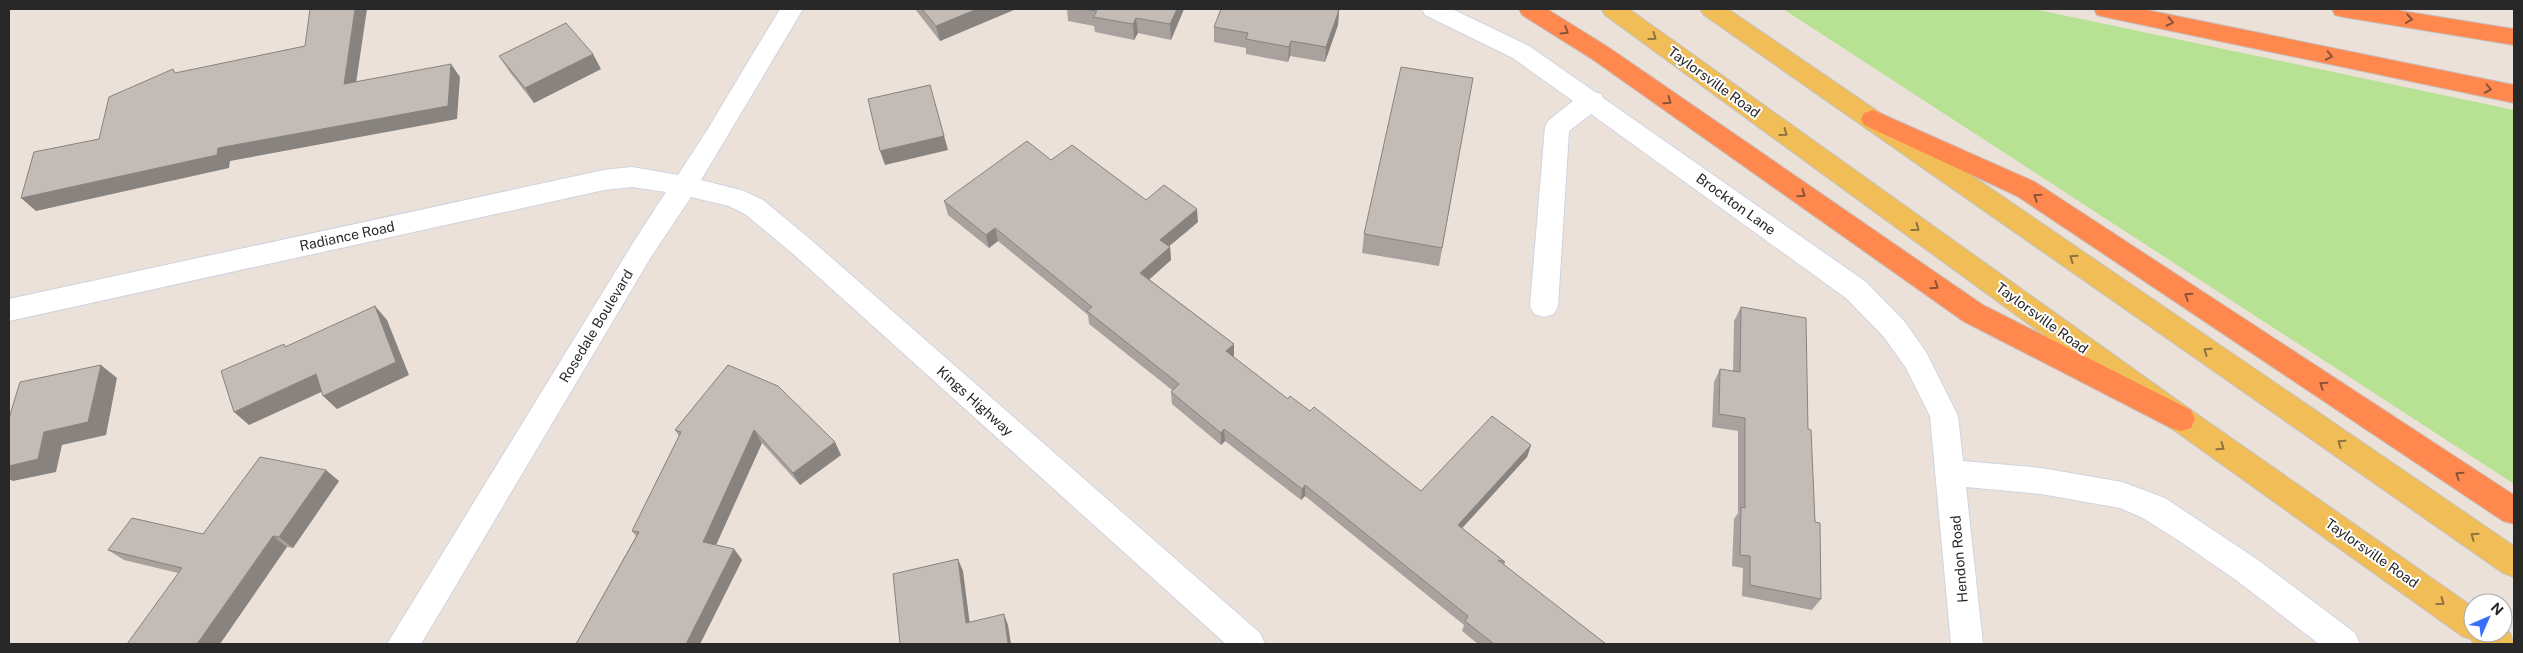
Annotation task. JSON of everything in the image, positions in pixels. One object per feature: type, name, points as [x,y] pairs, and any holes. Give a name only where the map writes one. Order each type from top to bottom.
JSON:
[{"type":"highway","points":[[1530,9],[1600,53],[1973,313],[2181,419]]},
{"type":"highway","points":[[2105,9],[2514,94]]},
{"type":"highway","points":[[2343,9],[2514,36]]},
{"type":"highway","points":[[1873,119],[2026,189],[2514,511]]},
{"type":"main road","name":"Taylorsville Road","points":[[1613,9],[2181,419],[2463,618]]},
{"type":"main road","points":[[1712,9],[2514,563]]},
{"type":"street","name":"Rosedale Boulevard","points":[[403,644],[642,250],[686,186],[791,9]]},
{"type":"street","name":"Brockton Lane","points":[[1433,9],[1521,52],[1592,100],[1856,290],[1894,329],[1916,360],[1944,416],[1950,473]]},
{"type":"street","points":[[1544,306],[1557,127],[1592,100]]},
{"type":"street","name":"Radiance Road","points":[[9,310],[604,180],[632,177],[686,186]]},
{"type":"street","name":"Kings Highway","points":[[686,186],[735,198],[754,207],[808,252],[1218,633],[1249,644]]},
{"type":"street","points":[[1950,473],[2050,482],[2122,495],[2154,508],[2247,570],[2344,644]]},
{"type":"street","name":"Hendon Road","points":[[1950,473],[1967,644]]},
{"type":"green space","points":[[1783,9],[2034,9],[2514,110],[2514,484]]},
{"type":"building","points":[[310,9],[355,9],[344,84],[451,64],[448,106],[218,148],[217,155],[21,198],[34,152],[99,139],[109,97],[173,69],[175,73],[305,46]]},
{"type":"building","points":[[922,9],[977,9],[936,26]]},
{"type":"building","points":[[1083,9],[1177,9],[1170,24],[1136,18],[1133,24],[1093,17],[1097,11]]},
{"type":"building","points":[[1221,9],[1339,10],[1326,47],[1291,41],[1289,47],[1246,39],[1248,33],[1214,27]]},
{"type":"building","points":[[566,23],[593,54],[525,88],[499,56]]},
{"type":"building","points":[[1401,67],[1473,78],[1442,248],[1364,234]]},
{"type":"building","points":[[930,85],[944,136],[880,151],[868,99]]},
{"type":"building","points":[[1027,141],[1051,160],[1072,145],[1146,200],[1164,185],[1197,209],[1160,240],[1170,247],[1140,273],[1234,344],[1226,351],[1288,399],[1290,396],[1310,411],[1314,407],[1421,491],[1492,416],[1531,445],[1458,525],[1505,562],[1498,560],[1606,644],[1494,644],[1465,621],[1468,616],[1305,485],[1302,489],[1224,429],[1221,433],[1171,392],[1179,384],[1087,311],[1092,307],[995,228],[986,235],[944,201]]},
{"type":"building","points":[[375,306],[396,362],[323,396],[316,374],[234,412],[221,371],[284,344],[285,347]]},
{"type":"building","points":[[1741,307],[1806,318],[1808,429],[1811,430],[1815,522],[1820,523],[1821,599],[1750,585],[1750,556],[1740,555],[1741,507],[1745,508],[1745,418],[1719,414],[1720,369],[1740,372]]},
{"type":"building","points":[[101,365],[88,422],[44,432],[38,459],[9,466],[9,418],[20,382]]},
{"type":"building","points":[[728,365],[778,386],[835,442],[793,473],[754,430],[703,542],[734,549],[686,644],[576,644],[639,532],[632,531],[681,432],[675,430]]},
{"type":"building","points":[[260,457],[326,470],[279,537],[273,536],[197,644],[127,644],[182,568],[108,550],[132,518],[203,534]]},
{"type":"building","points":[[958,559],[966,623],[1004,614],[1008,644],[900,644],[893,574]]}]
